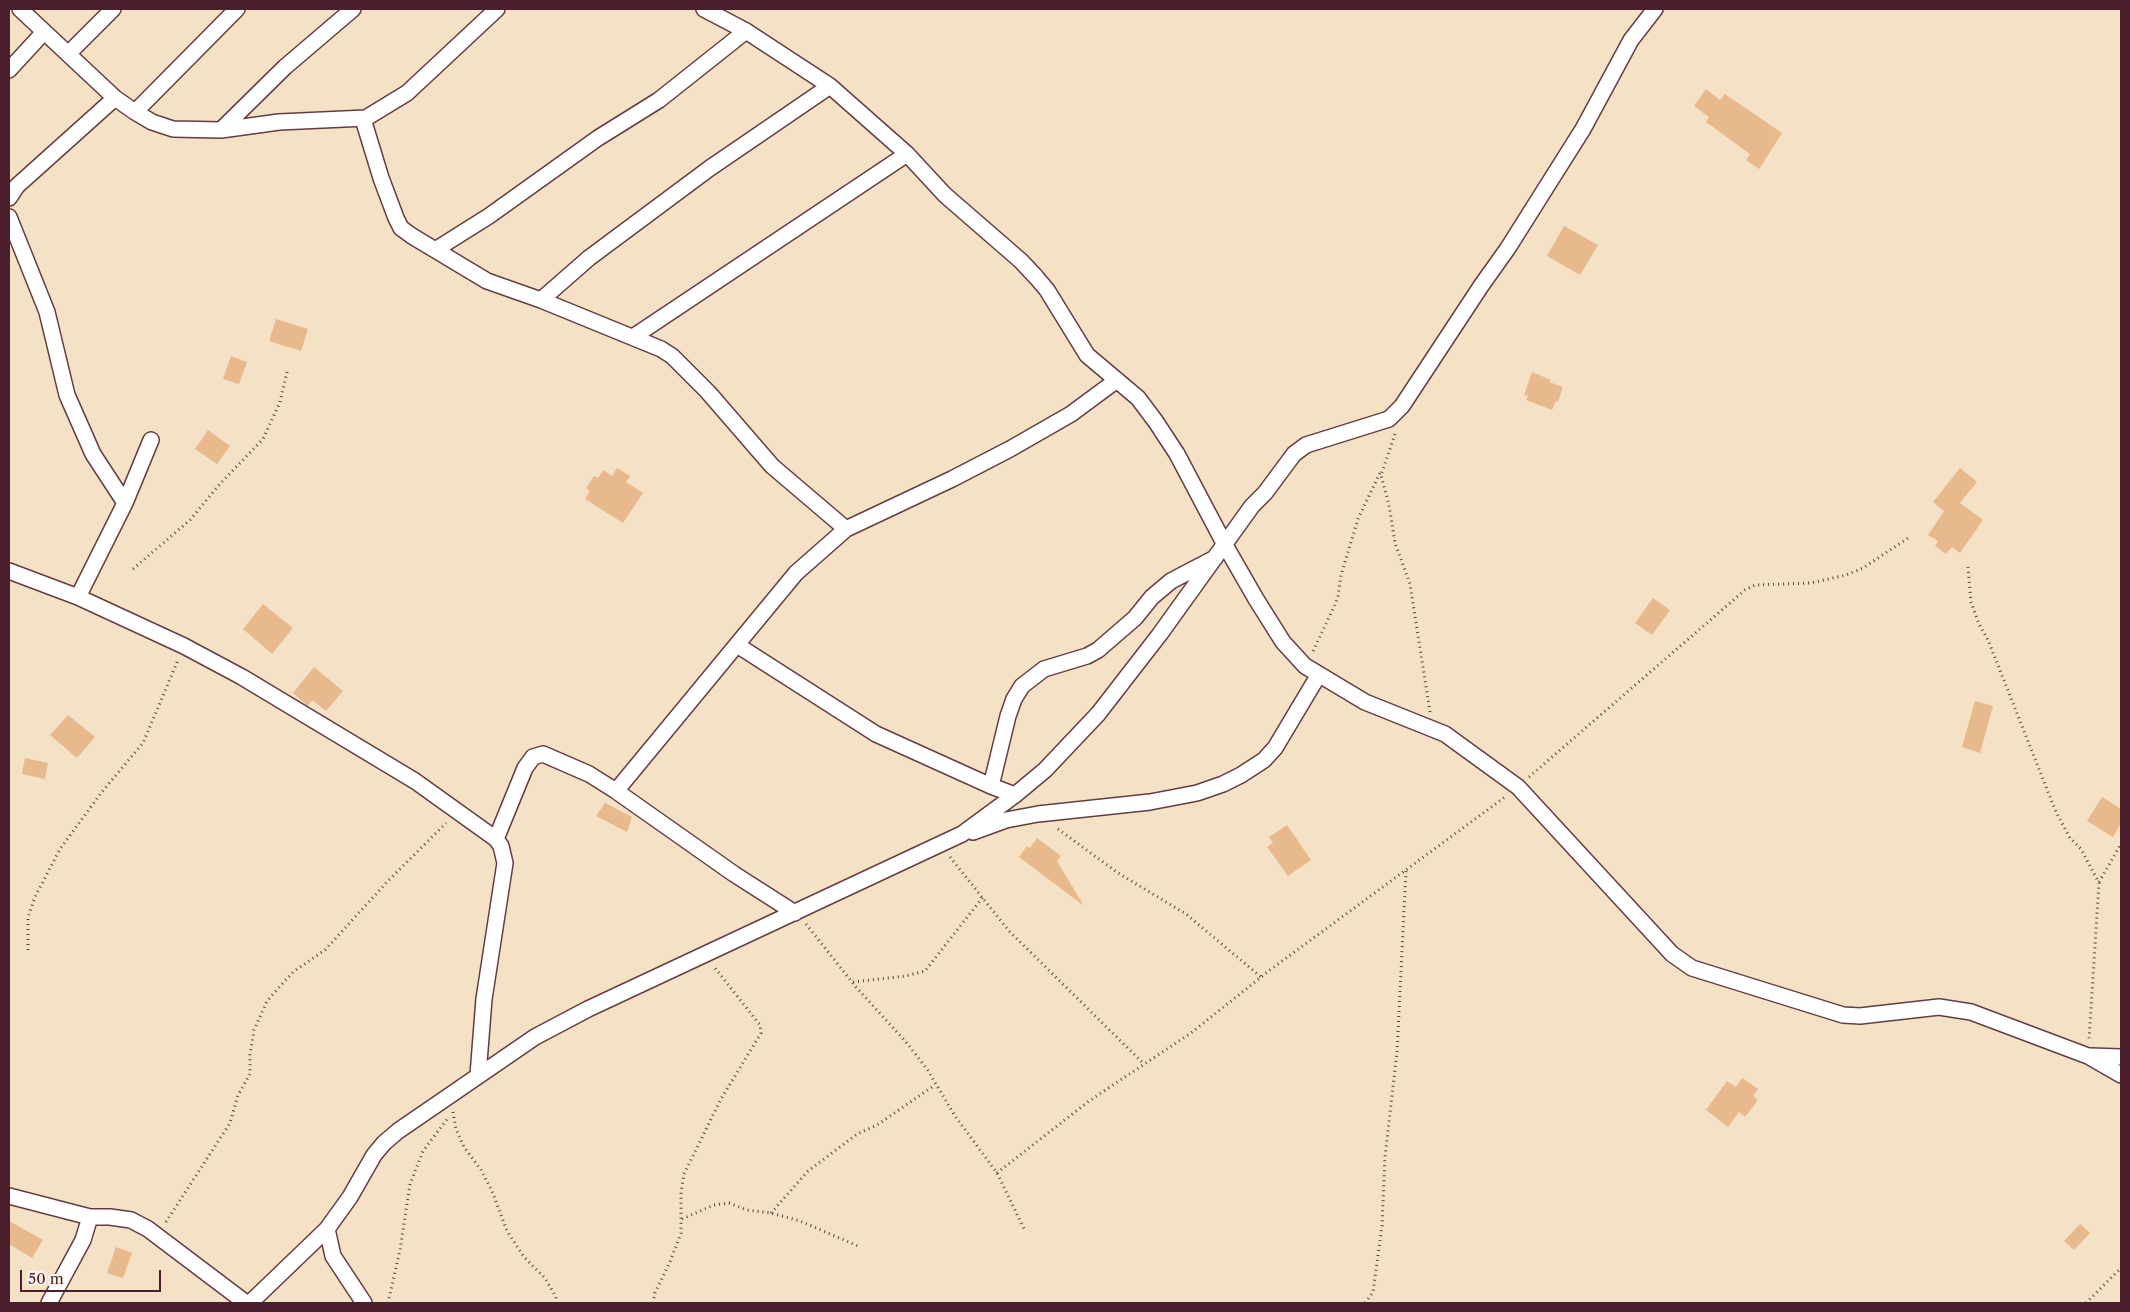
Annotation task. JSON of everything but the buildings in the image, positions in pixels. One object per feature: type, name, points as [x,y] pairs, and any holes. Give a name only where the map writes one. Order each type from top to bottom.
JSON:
[{"type":"street","points":[[20,9],[115,98],[135,112],[152,122],[174,129],[221,130],[279,122],[363,119],[392,104],[407,93],[497,9]]},
{"type":"street","points":[[68,54],[113,9]]},
{"type":"street","points":[[135,112],[237,9]]},
{"type":"street","points":[[221,130],[285,67],[353,9]]},
{"type":"street","points":[[704,9],[746,31],[830,86],[907,154],[945,195],[1021,261],[1036,277],[1047,290],[1087,355],[1138,398],[1177,454],[1221,551],[1284,642],[1304,666],[1318,676],[1366,702],[1455,740],[1518,787],[1662,945],[1692,968],[1843,1014],[1860,1016],[1939,1007],[1971,1012],[2088,1056],[2121,1075]]},
{"type":"street","points":[[962,834],[1045,770],[1098,714],[1221,551],[1252,506],[1300,449],[1306,445],[1389,418],[1402,406],[1508,248],[1583,129],[1631,40],[1655,9]]},
{"type":"street","points":[[435,250],[489,216],[598,138],[659,100],[746,31]]},
{"type":"street","points":[[9,70],[44,32]]},
{"type":"street","points":[[541,300],[588,258],[710,168],[830,86]]},
{"type":"street","points":[[9,198],[17,186],[115,98]]},
{"type":"street","points":[[363,119],[381,178],[401,228],[487,281],[541,300],[661,349],[685,367],[772,466],[846,529]]},
{"type":"street","points":[[633,337],[907,154]]},
{"type":"street","points":[[9,217],[46,312],[67,395],[93,454],[125,503]]},
{"type":"street","points":[[616,791],[796,573],[846,529],[952,479],[1010,449],[1071,414],[1117,380]]},
{"type":"street","points":[[78,597],[125,503],[152,440]]},
{"type":"street","points":[[991,786],[1008,716],[1014,699],[1022,686],[1044,669],[1087,656],[1098,650],[1135,618],[1152,597],[1171,581],[1221,551]]},
{"type":"street","points":[[9,571],[78,597],[184,646],[242,677],[414,781],[496,839],[501,846],[505,863],[484,999],[478,1075]]},
{"type":"street","points":[[737,646],[876,734],[1015,795]]},
{"type":"street","points":[[9,1196],[90,1217],[131,1220],[158,1236],[248,1303],[327,1229],[350,1198],[384,1143],[398,1131],[452,1104],[478,1075],[535,1037],[588,1009],[795,913],[939,843],[962,834],[1006,820],[1038,814],[1197,793],[1241,776],[1264,760],[1275,748],[1318,676]]},
{"type":"street","points":[[496,839],[525,768],[532,758],[543,754],[589,774],[616,791],[734,874],[795,913]]},
{"type":"street","points":[[2088,1056],[2121,1058]]},
{"type":"street","points":[[49,1303],[83,1240],[90,1217]]},
{"type":"street","points":[[327,1229],[333,1256],[364,1303]]},
{"type":"path","points":[[133,569],[190,520],[219,485],[263,439],[280,402],[288,368]]},
{"type":"path","points":[[1304,666],[1334,607],[1338,596],[1341,575],[1358,519],[1382,468],[1398,426]]},
{"type":"path","points":[[1382,468],[1382,481],[1389,506],[1395,543],[1410,584],[1432,729]]},
{"type":"path","points":[[997,1173],[1089,1101],[1191,1033],[1261,977],[1518,787],[1744,590],[1755,585],[1811,583],[1846,575],[1863,568],[1910,536]]},
{"type":"path","points":[[1968,567],[1971,602],[1979,624],[1988,640],[2056,812],[2070,838],[2081,849],[2099,883]]},
{"type":"path","points":[[28,950],[28,917],[35,897],[60,849],[101,793],[143,743],[184,646]]},
{"type":"path","points":[[158,1236],[230,1123],[238,1095],[250,1074],[250,1055],[254,1030],[267,1001],[293,972],[325,950],[387,882],[457,812]]},
{"type":"path","points":[[1038,814],[1118,873],[1186,914],[1261,977]]},
{"type":"path","points":[[939,843],[1009,931],[1144,1064]]},
{"type":"path","points":[[2088,1056],[2095,972],[2099,883],[2121,844]]},
{"type":"path","points":[[1365,1303],[1373,1292],[1382,1226],[1385,1157],[1397,1052],[1406,871]]},
{"type":"path","points":[[853,982],[906,976],[925,971],[983,897]]},
{"type":"path","points":[[795,913],[817,936],[853,982],[927,1069],[955,1116],[997,1173],[1025,1231]]},
{"type":"path","points":[[653,1303],[655,1293],[681,1233],[680,1192],[684,1174],[721,1098],[761,1033],[760,1025],[704,955]]},
{"type":"path","points":[[771,1213],[808,1171],[857,1134],[878,1125],[935,1085]]},
{"type":"path","points":[[388,1303],[400,1250],[410,1184],[423,1151],[452,1104]]},
{"type":"path","points":[[452,1104],[458,1135],[492,1191],[508,1231],[524,1256],[545,1278],[556,1297],[557,1303]]},
{"type":"path","points":[[682,1219],[724,1203],[800,1221],[858,1246]]},
{"type":"path","points":[[2086,1303],[2121,1268]]}]
